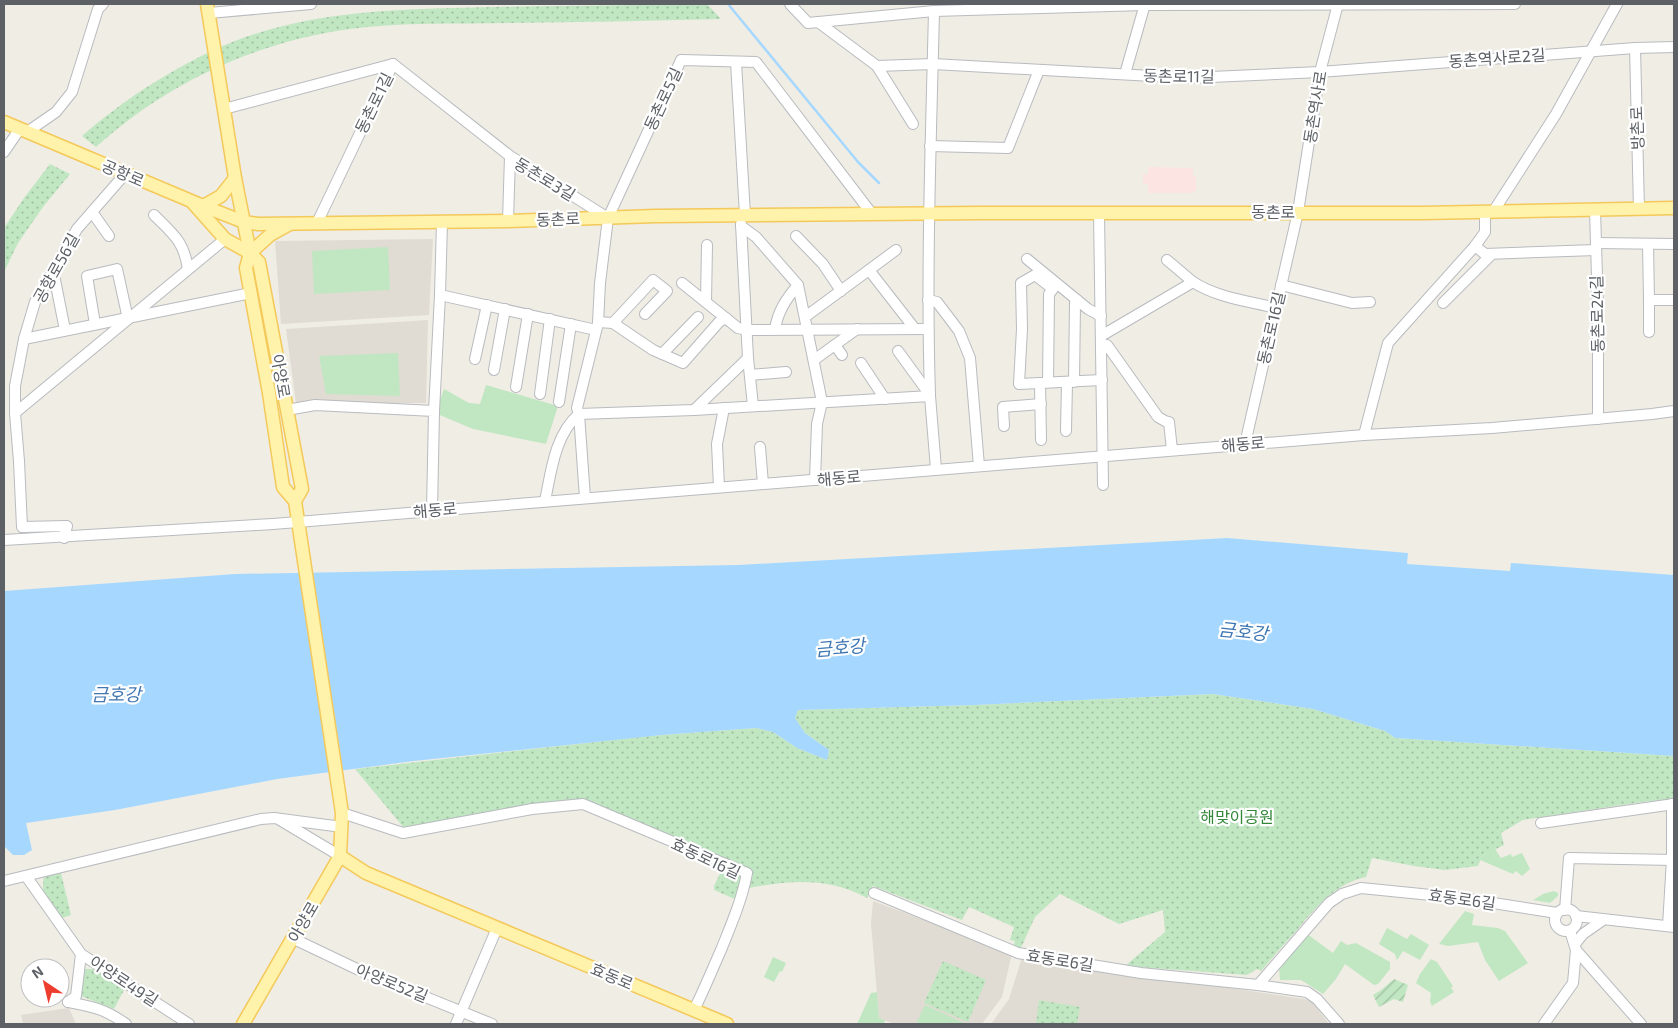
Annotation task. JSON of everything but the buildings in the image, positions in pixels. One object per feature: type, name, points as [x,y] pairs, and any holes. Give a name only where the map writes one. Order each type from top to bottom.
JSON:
[{"type":"main road","name":"아양로","points":[[208,8],[235,178],[250,253],[246,268],[252,293],[283,487],[295,501],[342,813],[340,856],[243,1024]]},
{"type":"main road","name":"공항로","points":[[4,122],[244,222]]},
{"type":"main road","points":[[204,206],[220,196],[235,178]]},
{"type":"main road","points":[[191,201],[225,239],[250,253],[270,235],[291,223]]},
{"type":"main road","name":"동촌로","points":[[244,222],[258,224],[608,218],[742,219],[928,213],[1489,212],[1674,208]]},
{"type":"main road","name":"아양로","points":[[250,253],[259,262],[288,410],[302,489],[295,501]]},
{"type":"main road","name":"효동로","points":[[340,856],[366,873],[727,1024]]},
{"type":"street","points":[[27,132],[56,112],[72,92],[98,9],[104,4]]},
{"type":"street","points":[[208,8],[315,4]]},
{"type":"street","points":[[790,4],[876,66],[913,124]]},
{"type":"street","name":"동촌역사로","points":[[1298,212],[1320,72],[1337,4]]},
{"type":"street","points":[[813,22],[934,10],[1145,5],[1515,4]]},
{"type":"street","points":[[1364,435],[1388,343],[1475,246],[1485,232],[1489,212],[1556,114],[1617,4]]},
{"type":"street","points":[[1125,74],[1145,5]]},
{"type":"street","points":[[934,10],[928,213],[928,329],[930,396],[936,469]]},
{"type":"street","name":"동촌역사로2길","points":[[1320,72],[1674,46]]},
{"type":"street","name":"방촌로","points":[[1635,48],[1639,209]]},
{"type":"street","name":"동촌로5길","points":[[608,218],[681,60],[736,62]]},
{"type":"street","points":[[753,406],[748,358],[736,62],[756,62],[872,214]]},
{"type":"street","points":[[224,109],[394,64]]},
{"type":"street","name":"동촌로1길","points":[[316,223],[394,64],[510,156]]},
{"type":"street","name":"동촌로11길","points":[[876,66],[933,64],[1189,78],[1320,72]]},
{"type":"street","points":[[930,146],[1008,148],[1039,70]]},
{"type":"street","points":[[4,137],[19,130],[4,152]]},
{"type":"street","name":"동촌로3길","points":[[510,156],[608,218]]},
{"type":"street","name":"동촌로3길","points":[[508,221],[510,156]]},
{"type":"street","name":"공항로56길","points":[[64,538],[68,526],[22,527],[19,461],[14,413],[15,386],[24,339],[35,302],[77,229],[125,174]]},
{"type":"street","name":"동촌로24길","points":[[1595,210],[1598,310],[1598,419]]},
{"type":"street","points":[[92,212],[109,236]]},
{"type":"street","points":[[1099,212],[1103,485]]},
{"type":"street","name":"동촌로16길","points":[[1245,444],[1298,212]]},
{"type":"street","points":[[154,215],[175,235],[182,245],[188,269]]},
{"type":"street","points":[[585,498],[579,414],[576,408],[597,326],[608,218]]},
{"type":"street","points":[[742,219],[798,285],[822,402],[817,424],[815,480]]},
{"type":"street","points":[[432,510],[442,222]]},
{"type":"street","points":[[796,236],[823,264],[841,291]]},
{"type":"street","points":[[14,413],[225,239]]},
{"type":"street","points":[[1648,244],[1649,332]]},
{"type":"street","points":[[1475,246],[1485,254],[1492,254],[1596,246],[1674,244]]},
{"type":"street","points":[[706,302],[707,245]]},
{"type":"street","points":[[806,317],[896,250]]},
{"type":"street","points":[[1443,302],[1492,254]]},
{"type":"street","points":[[1026,259],[1088,309],[1101,316]]},
{"type":"street","points":[[1167,260],[1205,290],[1218,295],[1276,308]]},
{"type":"street","points":[[95,324],[87,276],[117,269],[128,319]]},
{"type":"street","points":[[869,270],[914,329]]},
{"type":"street","points":[[1453,271],[1464,282]]},
{"type":"street","points":[[1041,440],[1041,404],[1044,383],[1049,294],[1053,289],[1035,275],[1021,283],[1022,329],[1019,384],[1044,383],[1070,382],[1102,380]]},
{"type":"street","points":[[55,280],[65,330]]},
{"type":"street","points":[[440,295],[571,324],[597,326],[613,323],[653,280],[667,291],[645,314]]},
{"type":"street","points":[[1102,341],[1193,282]]},
{"type":"street","points":[[682,283],[738,328],[747,330],[928,329]]},
{"type":"street","points":[[775,329],[779,313],[786,299],[798,285]]},
{"type":"street","points":[[1281,285],[1349,302],[1370,302]]},
{"type":"street","points":[[24,339],[252,293]]},
{"type":"street","points":[[928,300],[937,302],[947,313],[959,331],[970,358],[979,466]]},
{"type":"street","points":[[1066,431],[1075,303],[1077,300]]},
{"type":"street","points":[[1648,300],[1674,300]]},
{"type":"street","points":[[475,358],[487,305]]},
{"type":"street","points":[[494,370],[505,309]]},
{"type":"street","points":[[516,387],[528,314]]},
{"type":"street","points":[[662,354],[698,317]]},
{"type":"street","points":[[613,323],[653,350],[683,363],[719,322],[726,318]]},
{"type":"street","points":[[540,394],[550,319]]},
{"type":"street","points":[[559,402],[571,324]]},
{"type":"street","points":[[814,360],[857,330]]},
{"type":"street","points":[[1102,341],[1108,345],[1158,416],[1169,422],[1172,450]]},
{"type":"street","points":[[835,345],[842,355]]},
{"type":"street","points":[[898,351],[930,396]]},
{"type":"street","points":[[694,410],[748,358]]},
{"type":"street","points":[[860,362],[885,399]]},
{"type":"street","points":[[750,375],[786,372]]},
{"type":"street","points":[[545,501],[556,450],[571,421],[579,414],[694,410],[930,396]]},
{"type":"street","points":[[1004,426],[1003,407],[1041,404]]},
{"type":"street","points":[[288,410],[315,405],[434,411]]},
{"type":"street","points":[[719,487],[717,444],[724,408]]},
{"type":"street","name":"해동로","points":[[4,540],[64,538],[273,524],[1245,444],[1492,428],[1674,411]]},
{"type":"street","points":[[760,447],[763,484]]},
{"type":"street","name":"효동로16길","points":[[342,813],[403,833],[532,809],[583,804],[747,873],[744,892],[731,926],[694,1010]]},
{"type":"street","points":[[1541,823],[1673,804],[1671,927],[1576,916],[1571,910],[1561,912]]},
{"type":"street","points":[[4,881],[261,819],[277,818],[342,827]]},
{"type":"street","points":[[277,818],[340,856]]},
{"type":"street","points":[[1576,916],[1575,926],[1570,931],[1563,931],[1557,927],[1555,920],[1561,912],[1569,858],[1673,859]]},
{"type":"street","points":[[4,876],[26,876]]},
{"type":"street","name":"아양로49길","points":[[26,876],[81,954],[189,1024]]},
{"type":"street","name":"효동로6길","points":[[1258,985],[1330,903],[1342,894],[1361,888],[1461,898],[1561,912]]},
{"type":"street","name":"효동로6길","points":[[874,893],[1018,953],[1141,973],[1306,992],[1317,999],[1339,1024]]},
{"type":"street","points":[[1544,1024],[1573,983],[1576,947],[1583,934],[1603,920]]},
{"type":"street","points":[[456,1024],[497,928]]},
{"type":"street","points":[[1570,931],[1576,947],[1641,1024]]},
{"type":"street","name":"아양로52길","points":[[294,938],[359,970],[492,1024]]},
{"type":"street","points":[[81,954],[76,996],[68,1002],[96,1007],[126,1024]]},
{"type":"shaded area","points":[[1148,167],[1193,168],[1193,176],[1196,177],[1196,191],[1193,191],[1193,193],[1148,193],[1148,184],[1143,183],[1143,174],[1148,174]]},
{"type":"shaded area","points":[[433,239],[429,315],[281,324],[275,241]]},
{"type":"shaded area","points":[[428,320],[426,403],[296,403],[286,329]]},
{"type":"shaded area","points":[[873,901],[1012,953],[1002,997],[982,1024],[894,1024],[879,1018],[871,923]]},
{"type":"shaded area","points":[[1022,957],[1311,1000],[1329,1024],[991,1024],[1009,999]]},
{"type":"shaded area","points":[[69,1008],[76,1024],[23,1024],[21,1015]]},
{"type":"green space","points":[[707,4],[721,19],[410,24],[350,29],[315,35],[247,55],[214,69],[152,103],[96,147],[82,136],[117,108],[174,70],[235,41],[266,30],[299,22],[397,10]]},
{"type":"green space","points":[[50,164],[70,174],[43,207],[18,243],[4,272],[4,228]]},
{"type":"green space","points":[[388,247],[390,290],[314,294],[312,251]]},
{"type":"green space","points":[[398,353],[400,396],[326,394],[319,356]]},
{"type":"green space","points":[[486,385],[558,406],[546,444],[473,429],[435,413],[444,389],[469,403],[480,404]]},
{"type":"green space","name":"해맞이공원","points":[[1213,694],[1313,709],[1385,731],[1395,738],[1674,756],[1674,799],[1523,820],[1501,833],[1504,845],[1482,856],[1478,866],[1445,870],[1372,858],[1366,877],[1345,885],[1327,897],[1261,971],[1257,969],[1247,975],[1125,966],[1165,932],[1163,910],[1119,924],[1060,894],[1035,917],[1020,950],[1013,947],[1015,941],[1010,940],[1014,927],[969,907],[962,920],[873,886],[867,898],[853,891],[824,883],[779,883],[749,888],[752,873],[589,802],[404,828],[355,769],[649,736],[756,728],[773,732],[797,748],[827,760],[829,750],[805,733],[795,718],[798,710],[975,705]]},
{"type":"green space","points":[[1495,849],[1501,858],[1511,854],[1512,857],[1522,853],[1530,869],[1522,876],[1516,871],[1513,874],[1480,860],[1482,856]]},
{"type":"green space","points":[[723,867],[742,875],[737,900],[714,890]]},
{"type":"green space","points":[[61,873],[71,915],[62,918],[47,899],[43,889],[44,877]]},
{"type":"green space","points":[[1554,891],[1558,893],[1558,896],[1550,903],[1533,900],[1543,894]]},
{"type":"green space","points":[[1465,911],[1474,914],[1472,925],[1498,928],[1505,931],[1528,963],[1499,981],[1485,960],[1478,942],[1448,946],[1439,944]]},
{"type":"green space","points":[[1387,928],[1407,939],[1411,934],[1429,945],[1420,960],[1403,951],[1397,960],[1395,954],[1379,944]]},
{"type":"green space","points":[[1307,934],[1333,953],[1341,941],[1347,945],[1356,943],[1390,962],[1390,969],[1378,984],[1374,985],[1345,964],[1336,979],[1323,994],[1301,980],[1280,980],[1279,968]]},
{"type":"green space","points":[[773,957],[786,963],[774,982],[764,977]]},
{"type":"green space","points":[[1431,959],[1437,962],[1453,986],[1451,988],[1454,992],[1432,1006],[1430,1002],[1431,993],[1416,983]]},
{"type":"green space","points":[[943,961],[986,980],[968,1022],[924,1003]]},
{"type":"green space","points":[[85,969],[100,969],[108,980],[124,990],[114,1009],[81,996]]},
{"type":"green space","points":[[1394,979],[1408,985],[1403,1002],[1394,999],[1379,1007],[1373,995]]},
{"type":"green space","points":[[877,992],[879,1018],[885,1020],[884,1024],[857,1024],[871,993]]},
{"type":"green space","points":[[1039,1000],[1080,1007],[1077,1024],[1036,1024]]},
{"type":"green space","points":[[925,1005],[964,1023],[916,1024]]},
{"type":"water","name":"금호강","points":[[1227,538],[1408,553],[1407,564],[1510,571],[1511,563],[1674,575],[1674,756],[1395,738],[1385,731],[1313,709],[1213,694],[975,705],[798,710],[795,718],[805,733],[829,750],[827,760],[797,748],[773,732],[756,728],[662,735],[414,761],[277,779],[115,810],[26,823],[32,850],[24,855],[13,855],[4,846],[4,591],[235,574],[738,565]]},
{"type":"waterway","points":[[728,4],[858,162],[879,183]]}]
